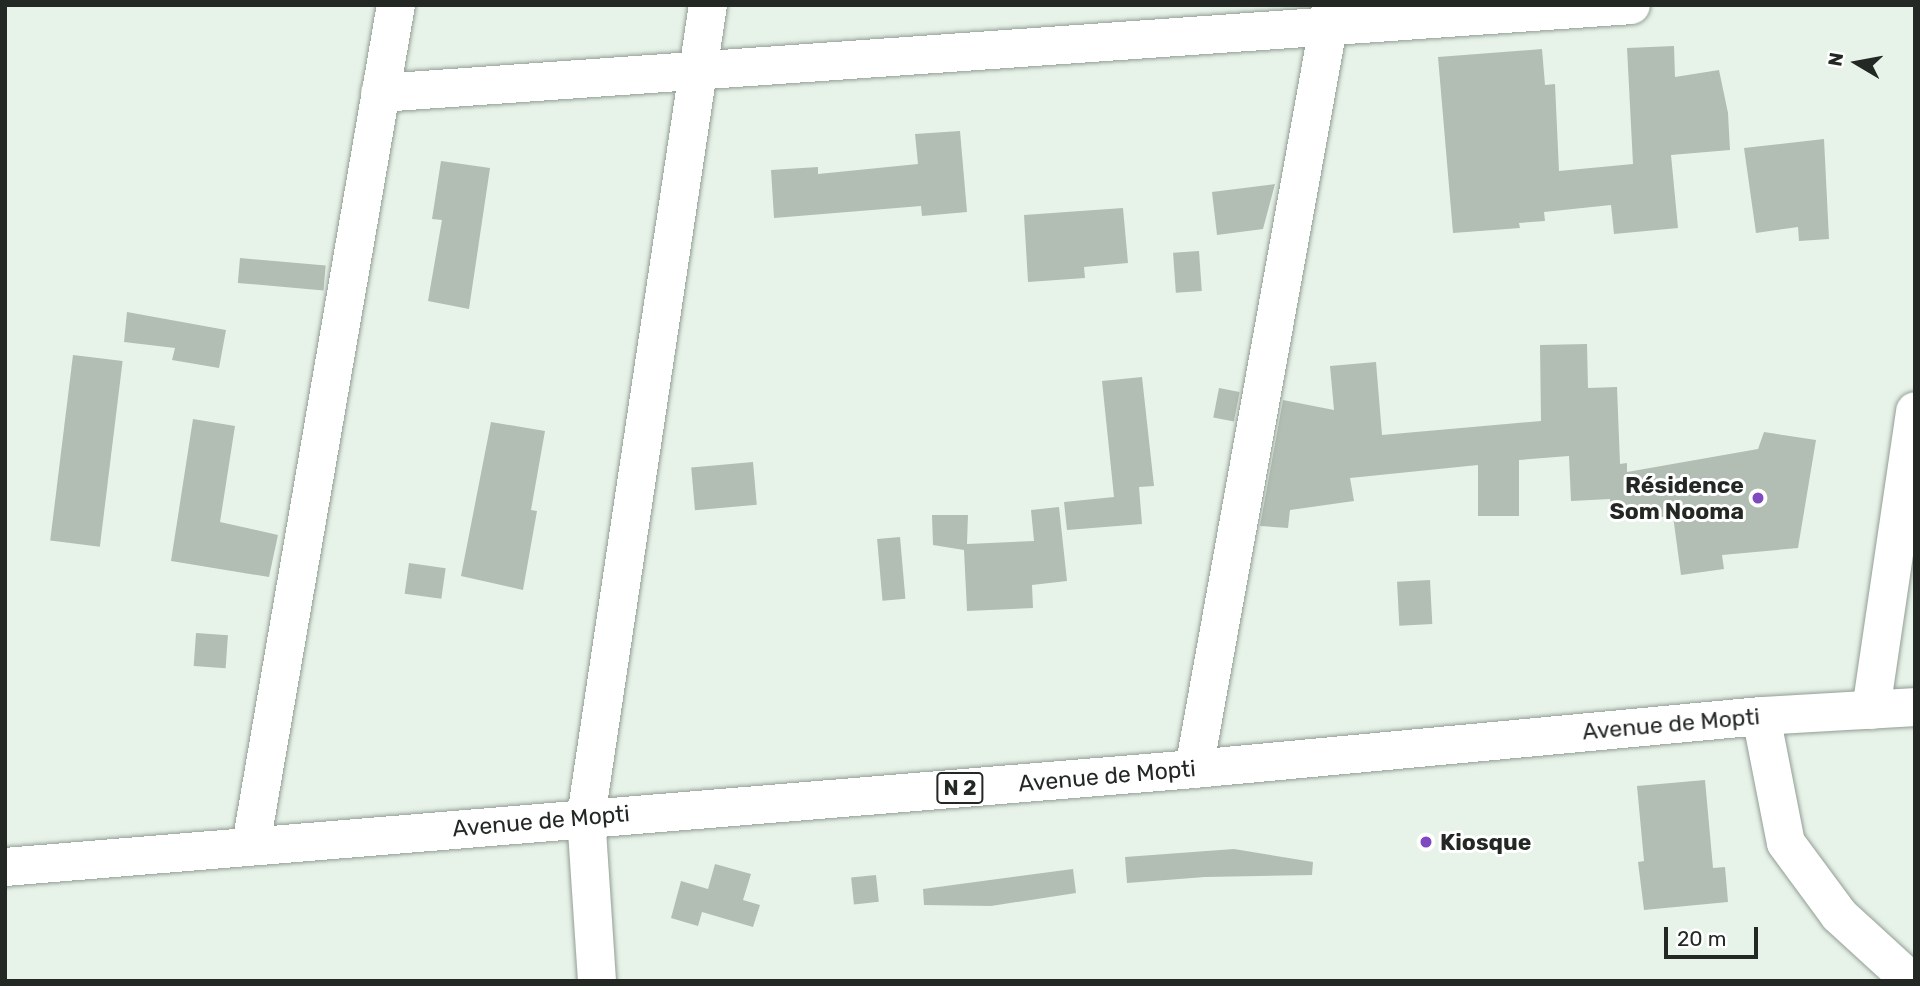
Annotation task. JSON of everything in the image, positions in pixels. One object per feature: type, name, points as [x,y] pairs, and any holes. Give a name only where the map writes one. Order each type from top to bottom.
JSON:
[{"type":"street","points":[[251,845],[396,5]]},
{"type":"street","points":[[597,981],[586,817],[708,5]]},
{"type":"street","points":[[380,93],[696,71],[1331,16],[1631,5]]},
{"type":"street","points":[[1194,769],[1331,16]]},
{"type":"street","points":[[1871,710],[1915,411]]},
{"type":"street","name":"Avenue de Mopti","points":[[5,867],[586,817],[1194,769],[1762,716],[1915,706]]},
{"type":"street","points":[[1762,716],[1786,843],[1875,968],[1911,981]]},
{"type":"building","points":[[1674,46],[1675,77],[1719,70],[1728,113],[1730,150],[1671,155],[1678,228],[1614,234],[1611,205],[1544,212],[1545,221],[1519,223],[1520,228],[1453,233],[1438,57],[1542,49],[1545,85],[1555,84],[1559,171],[1633,164],[1627,48]]},
{"type":"building","points":[[960,131],[967,212],[922,216],[921,206],[774,218],[771,170],[818,167],[818,174],[918,164],[915,134]]},
{"type":"building","points":[[1824,139],[1829,239],[1799,241],[1798,227],[1756,233],[1744,148]]},
{"type":"building","points":[[441,161],[490,168],[469,309],[428,301],[442,220],[432,219]]},
{"type":"building","points":[[1275,184],[1263,229],[1217,235],[1212,192]]},
{"type":"building","points":[[1123,208],[1128,263],[1084,267],[1085,278],[1028,282],[1024,215]]},
{"type":"building","points":[[1199,251],[1202,291],[1176,293],[1173,253]]},
{"type":"building","points":[[240,258],[326,265],[323,290],[238,283]]},
{"type":"building","points":[[127,312],[226,330],[219,368],[172,360],[175,348],[124,342]]},
{"type":"building","points":[[1587,344],[1588,388],[1617,387],[1620,464],[1627,463],[1627,472],[1758,449],[1764,432],[1816,440],[1798,548],[1722,555],[1724,569],[1681,575],[1673,516],[1638,519],[1637,514],[1611,515],[1610,499],[1571,501],[1569,456],[1519,460],[1519,516],[1478,516],[1478,465],[1350,478],[1354,501],[1290,510],[1288,528],[1260,526],[1283,400],[1334,410],[1330,366],[1376,362],[1382,435],[1541,421],[1540,345]]},
{"type":"building","points":[[73,355],[123,361],[100,547],[50,541]]},
{"type":"building","points":[[1142,377],[1154,486],[1139,487],[1142,524],[1067,530],[1064,502],[1114,497],[1102,381]]},
{"type":"building","points":[[1219,388],[1240,392],[1234,421],[1213,417]]},
{"type":"building","points":[[193,419],[235,426],[220,522],[278,535],[269,577],[171,561]]},
{"type":"building","points":[[491,422],[545,431],[531,510],[537,511],[523,590],[461,576]]},
{"type":"building","points":[[753,462],[757,505],[695,510],[691,467]]},
{"type":"building","points":[[1059,507],[1067,581],[1032,585],[1033,608],[967,611],[964,550],[933,545],[932,515],[968,515],[967,544],[1034,541],[1031,510]]},
{"type":"building","points":[[900,537],[905,599],[882,601],[877,539]]},
{"type":"building","points":[[409,563],[446,568],[441,599],[405,594]]},
{"type":"building","points":[[1430,580],[1432,624],[1399,626],[1397,582]]},
{"type":"building","points":[[196,633],[228,635],[226,668],[194,666]]},
{"type":"building","points":[[1705,780],[1713,868],[1725,867],[1728,902],[1644,910],[1638,862],[1644,861],[1637,786]]},
{"type":"building","points":[[1234,849],[1313,862],[1312,875],[1205,877],[1127,883],[1125,857]]},
{"type":"building","points":[[715,864],[751,874],[743,900],[760,905],[753,927],[702,912],[698,926],[671,918],[681,881],[708,889]]},
{"type":"building","points":[[1073,869],[1076,893],[991,906],[924,905],[923,889]]},
{"type":"building","points":[[876,875],[879,902],[854,904],[851,878]]},
{"type":"place","name":"Résidence Som Nooma","points":[[1758,498]]},
{"type":"place","name":"Kiosque","points":[[1426,842]]}]
